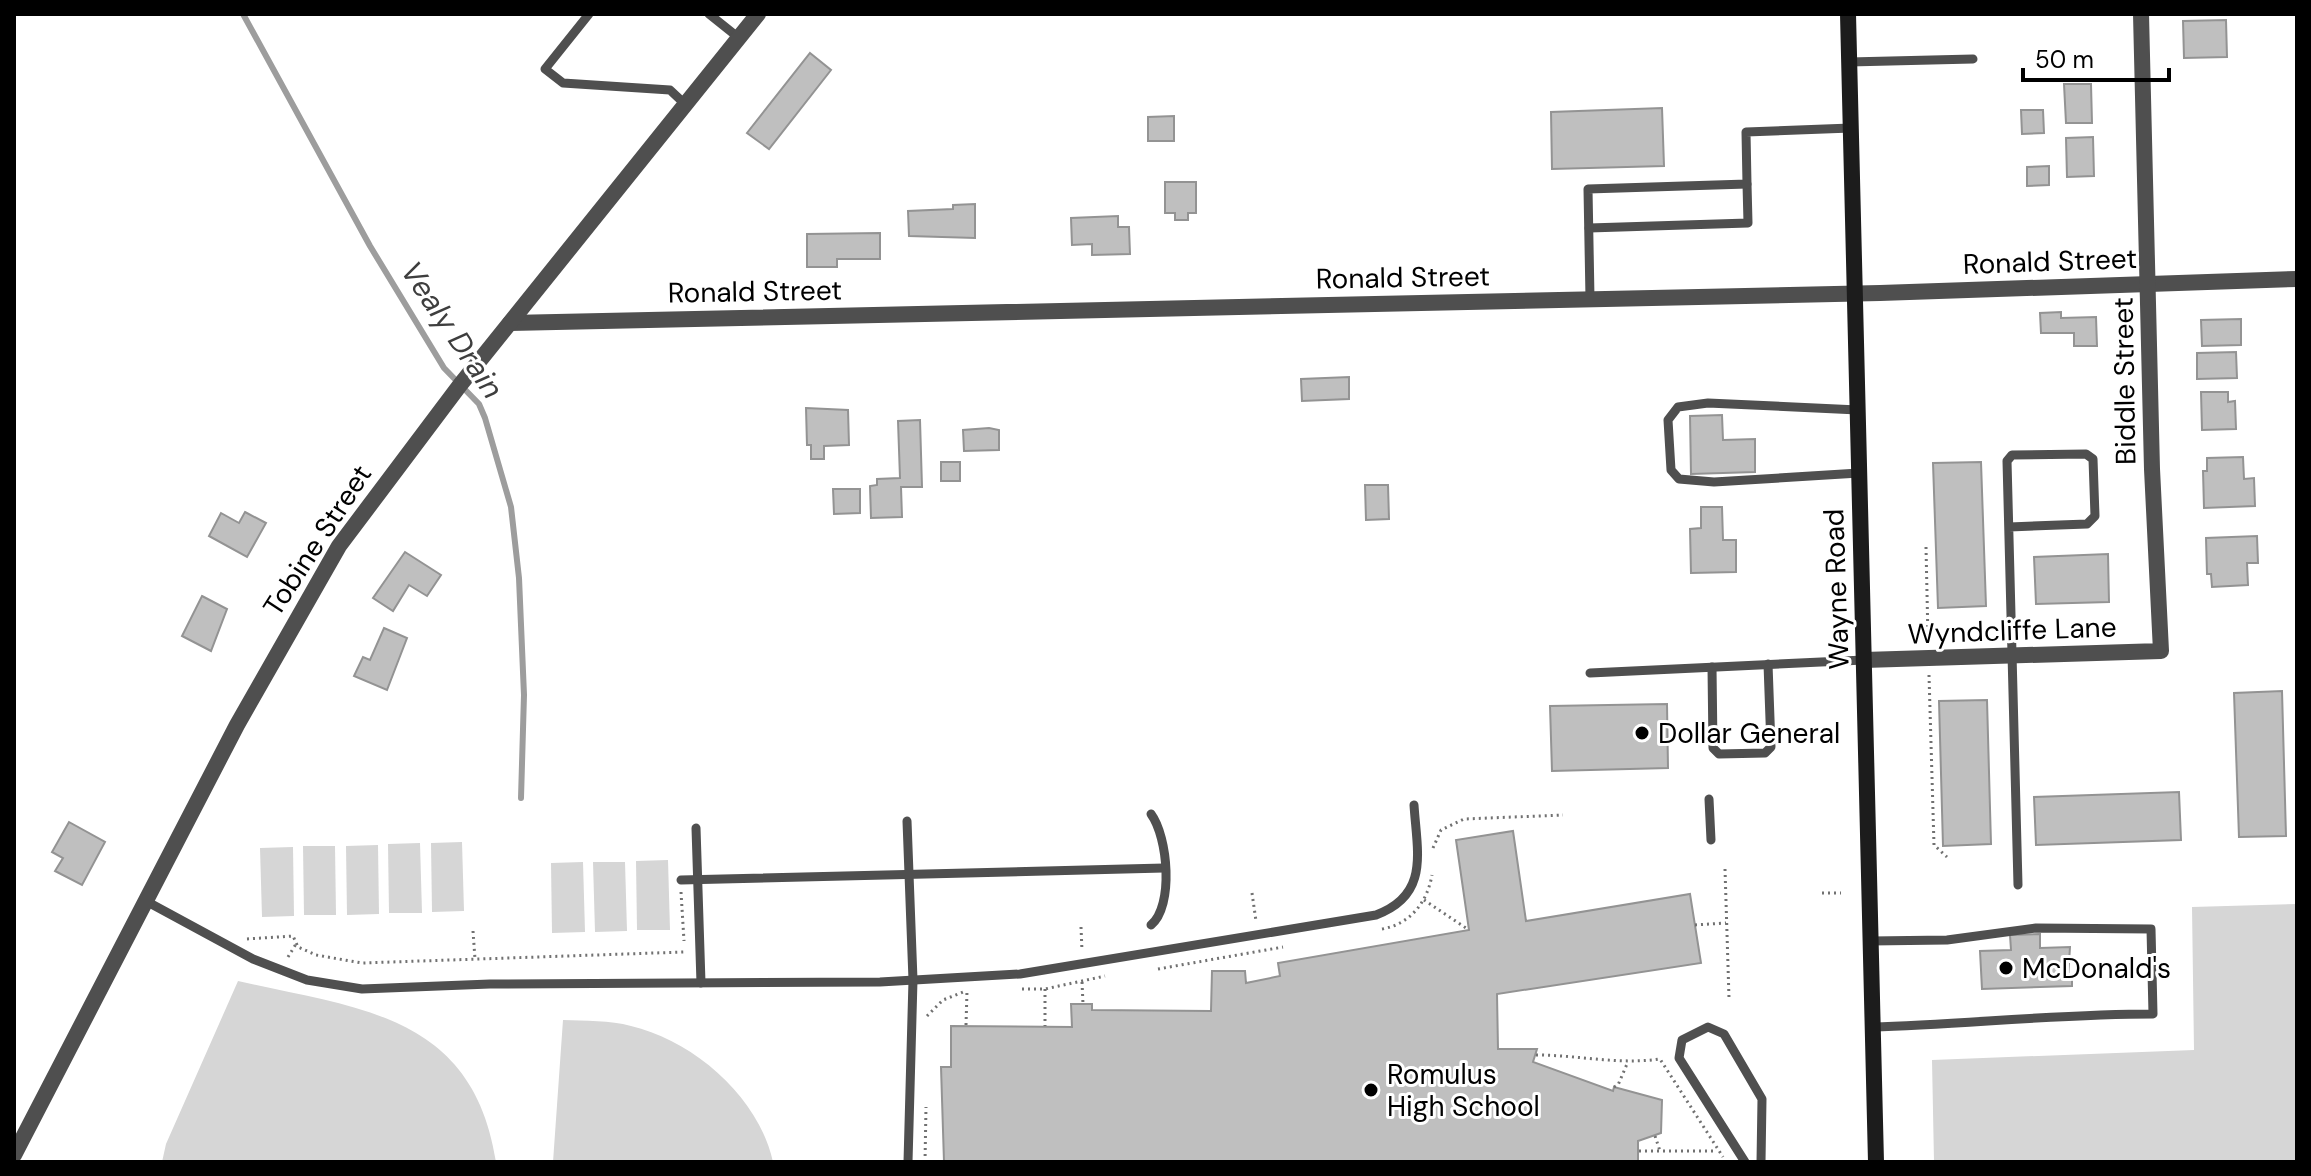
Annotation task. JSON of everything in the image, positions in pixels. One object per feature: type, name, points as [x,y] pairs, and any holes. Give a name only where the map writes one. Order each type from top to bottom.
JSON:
[{"type":"main road","name":"Wayne Road","points":[[1848,14],[1876,1162]]},
{"type":"street","name":"Tobine Street","points":[[14,1155],[144,900],[282,642],[339,546],[510,323],[758,14]]},
{"type":"street","name":"Biddle Street","points":[[2141,14],[2147,283],[2161,651]]},
{"type":"street","name":"Ronald Street","points":[[510,323],[2297,279]]},
{"type":"street","name":"Wyndcliffe Lane","points":[[1864,660],[2161,651]]},
{"type":"lane","points":[[589,14],[545,69],[551,76],[563,83],[670,90],[686,105]]},
{"type":"lane","points":[[709,14],[739,38]]},
{"type":"lane","points":[[1849,62],[1973,59]]},
{"type":"lane","points":[[1589,228],[1748,223],[1746,132],[1851,128]]},
{"type":"lane","points":[[1590,298],[1588,189],[1747,184]]},
{"type":"lane","points":[[1858,410],[1708,403],[1678,407],[1668,420],[1671,470],[1679,479],[1714,482],[1859,473]]},
{"type":"lane","points":[[2009,527],[2087,524],[2095,516],[2093,459],[2086,454],[2012,455],[2007,461],[2018,885]]},
{"type":"lane","points":[[1590,673],[1864,660]]},
{"type":"lane","points":[[1712,667],[1713,748],[1719,754],[1765,753],[1771,747],[1768,664]]},
{"type":"lane","points":[[1709,799],[1711,840]]},
{"type":"lane","points":[[144,900],[253,959],[307,980],[362,989],[913,980],[1020,974],[1376,915],[1400,902],[1417,878],[1414,805]]},
{"type":"lane","points":[[1151,814],[1163,839],[1165,901],[1162,916],[1151,925]]},
{"type":"lane","points":[[907,821],[913,980],[908,1162]]},
{"type":"lane","points":[[696,828],[701,983]]},
{"type":"lane","points":[[681,880],[1164,868]]},
{"type":"lane","points":[[1871,941],[1947,940],[2036,928],[2151,929],[2153,1014],[2089,1014],[2005,1022],[1872,1027]]},
{"type":"lane","points":[[1745,1162],[1679,1058],[1682,1040],[1708,1027],[1724,1034],[1762,1099],[1761,1162]]},
{"type":"path","points":[[1926,547],[1928,643]]},
{"type":"path","points":[[1929,667],[1934,845],[1947,857]]},
{"type":"path","points":[[1431,850],[1441,830],[1464,819],[1563,815]]},
{"type":"path","points":[[1377,930],[1406,921],[1424,900],[1432,878],[1432,864]]},
{"type":"path","points":[[1725,869],[1729,998]]},
{"type":"path","points":[[243,939],[293,936],[298,947],[316,955],[362,963],[684,953],[681,880]]},
{"type":"path","points":[[1252,893],[1256,923]]},
{"type":"path","points":[[1822,893],[1841,893]]},
{"type":"path","points":[[1424,900],[1469,930]]},
{"type":"path","points":[[1695,925],[1726,923]]},
{"type":"path","points":[[1081,927],[1082,953]]},
{"type":"path","points":[[473,931],[475,960]]},
{"type":"path","points":[[1158,969],[1289,946]]},
{"type":"path","points":[[1082,974],[1083,1004]]},
{"type":"path","points":[[1013,990],[1045,989],[1105,976]]},
{"type":"path","points":[[1045,989],[1045,1026]]},
{"type":"path","points":[[925,1025],[928,1014],[943,1000],[967,991],[966,1025]]},
{"type":"path","points":[[1536,1055],[1571,1055],[1627,1064],[1660,1059],[1716,1151],[1729,1162]]},
{"type":"path","points":[[1614,1087],[1618,1085],[1627,1064]]},
{"type":"path","points":[[925,1162],[926,1107]]},
{"type":"path","points":[[1655,1136],[1660,1151]]},
{"type":"path","points":[[1639,1151],[1716,1151]]},
{"type":"shaded area","points":[[462,842],[464,911],[432,912],[431,843]]},
{"type":"shaded area","points":[[420,843],[422,913],[389,913],[388,844]]},
{"type":"shaded area","points":[[378,845],[379,914],[347,915],[346,846]]},
{"type":"shaded area","points":[[303,846],[335,846],[336,915],[304,915]]},
{"type":"shaded area","points":[[293,847],[294,916],[262,917],[260,848]]},
{"type":"shaded area","points":[[668,860],[670,930],[637,930],[636,861]]},
{"type":"shaded area","points":[[583,862],[585,932],[552,933],[551,863]]},
{"type":"shaded area","points":[[593,862],[625,862],[627,931],[595,932]]},
{"type":"shaded area","points":[[2297,904],[2297,1162],[1934,1162],[1932,1060],[2194,1050],[2192,907]]},
{"type":"shaded area","points":[[238,981],[367,1012],[404,1026],[436,1047],[463,1075],[483,1113],[496,1162],[162,1162],[166,1144]]},
{"type":"shaded area","points":[[563,1020],[631,1026],[655,1033],[700,1058],[739,1094],[754,1115],[773,1162],[553,1162]]},
{"type":"building","points":[[2226,20],[2227,57],[2184,58],[2183,21]]},
{"type":"building","points":[[810,53],[831,70],[769,149],[747,133]]},
{"type":"building","points":[[2064,84],[2091,84],[2092,123],[2066,123]]},
{"type":"building","points":[[1662,108],[1664,166],[1552,169],[1551,112]]},
{"type":"building","points":[[2021,110],[2043,110],[2044,133],[2022,134]]},
{"type":"building","points":[[1174,116],[1174,141],[1148,141],[1148,117]]},
{"type":"building","points":[[2093,137],[2094,176],[2067,177],[2066,138]]},
{"type":"building","points":[[2049,166],[2049,185],[2027,186],[2027,167]]},
{"type":"building","points":[[1165,182],[1196,182],[1196,213],[1188,213],[1188,220],[1175,220],[1175,213],[1165,213]]},
{"type":"building","points":[[975,204],[975,238],[909,236],[908,211],[953,209],[953,205]]},
{"type":"building","points":[[1118,216],[1118,227],[1129,227],[1130,254],[1092,255],[1092,244],[1072,245],[1071,218]]},
{"type":"building","points":[[880,233],[880,259],[837,259],[837,267],[807,267],[807,234]]},
{"type":"building","points":[[2061,312],[2061,318],[2096,317],[2097,346],[2074,346],[2074,333],[2041,333],[2040,313]]},
{"type":"building","points":[[2241,319],[2241,345],[2202,346],[2201,320]]},
{"type":"building","points":[[2236,352],[2237,378],[2197,379],[2197,353]]},
{"type":"building","points":[[1349,377],[1349,399],[1302,401],[1301,379]]},
{"type":"building","points":[[2201,392],[2228,392],[2228,402],[2235,401],[2236,429],[2202,430]]},
{"type":"building","points":[[806,408],[848,410],[849,445],[824,446],[824,459],[811,459],[811,445],[807,445]]},
{"type":"building","points":[[1722,415],[1723,440],[1755,439],[1755,472],[1691,474],[1690,416]]},
{"type":"building","points":[[920,420],[922,487],[901,487],[902,517],[871,518],[870,486],[877,485],[877,479],[900,478],[898,421]]},
{"type":"building","points":[[963,430],[999,430],[999,450],[964,451]]},
{"type":"building","points":[[2243,457],[2244,479],[2254,478],[2255,506],[2204,508],[2203,471],[2207,471],[2207,458]]},
{"type":"building","points":[[941,462],[960,462],[960,481],[941,481]]},
{"type":"building","points":[[1981,462],[1986,606],[1938,608],[1933,463]]},
{"type":"building","points":[[1365,485],[1388,485],[1389,519],[1366,520]]},
{"type":"building","points":[[833,489],[860,489],[860,513],[834,514]]},
{"type":"building","points":[[1701,507],[1722,507],[1723,540],[1736,540],[1736,572],[1691,573],[1690,529],[1701,528]]},
{"type":"building","points":[[245,512],[266,523],[247,557],[209,536],[221,513],[239,523]]},
{"type":"building","points":[[2257,536],[2258,563],[2247,563],[2248,585],[2212,587],[2211,574],[2207,574],[2206,538]]},
{"type":"building","points":[[405,552],[441,575],[427,596],[409,585],[393,611],[373,598]]},
{"type":"building","points":[[2108,554],[2109,602],[2036,604],[2034,557]]},
{"type":"building","points":[[202,596],[227,609],[211,651],[182,636]]},
{"type":"building","points":[[384,628],[407,638],[387,690],[354,676],[363,657],[370,660]]},
{"type":"building","points":[[2282,691],[2286,836],[2239,837],[2234,693]]},
{"type":"building","points":[[1987,700],[1991,844],[1943,846],[1939,701]]},
{"type":"building","points":[[1667,704],[1668,768],[1552,771],[1550,706]]},
{"type":"building","points":[[2179,792],[2181,840],[2036,845],[2034,797]]},
{"type":"building","points":[[69,822],[105,842],[82,885],[55,871],[63,858],[52,852]]},
{"type":"building","points":[[1513,831],[1526,921],[1690,894],[1701,963],[1497,994],[1498,1049],[1537,1049],[1533,1062],[1613,1091],[1614,1087],[1662,1100],[1661,1133],[1638,1141],[1638,1162],[944,1162],[941,1067],[951,1067],[951,1026],[1072,1027],[1071,1004],[1092,1004],[1092,1010],[1211,1011],[1212,971],[1245,971],[1246,983],[1280,976],[1278,963],[1469,930],[1456,840]]},
{"type":"building","points":[[2040,934],[2040,948],[2070,947],[2068,978],[2072,978],[2072,986],[1982,989],[1980,951],[2011,950],[2010,935]]},
{"type":"waterway","name":"Vealy Drain","points":[[243,14],[370,246],[444,368],[479,404],[485,418],[511,507],[519,578],[524,695],[521,798]]},
{"type":"place","name":"Dollar General","points":[[1642,733]]},
{"type":"place","name":"McDonald's","points":[[2006,968]]},
{"type":"place","name":"Romulus High School","points":[[1371,1090]]}]
